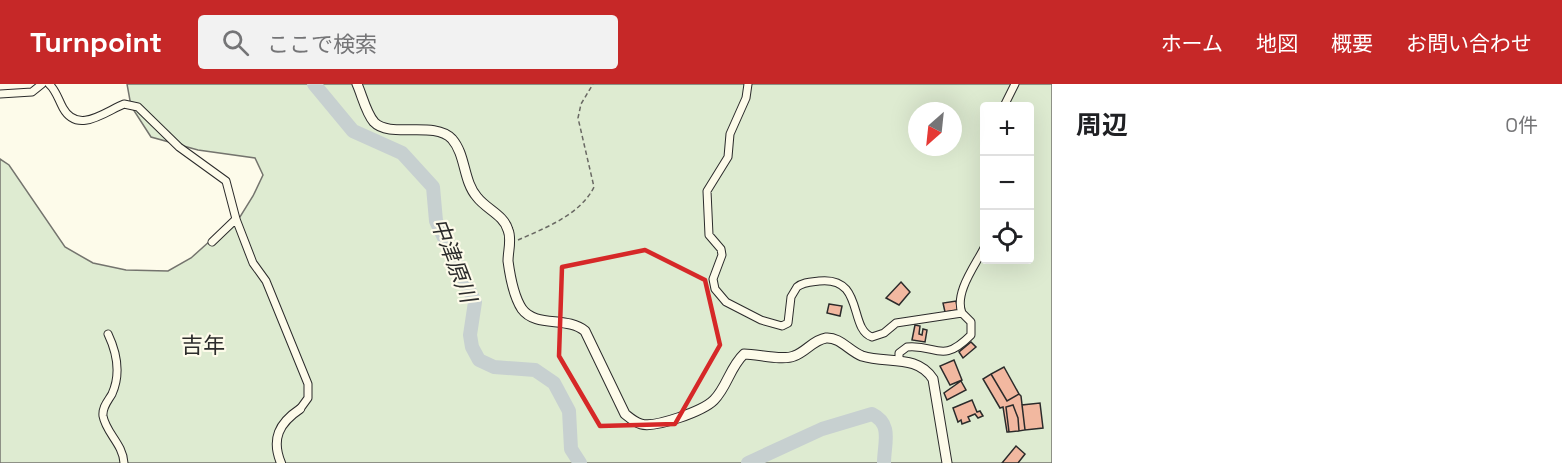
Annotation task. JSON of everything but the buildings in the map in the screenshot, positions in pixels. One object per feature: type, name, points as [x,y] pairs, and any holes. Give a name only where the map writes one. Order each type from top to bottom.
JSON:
[{"type":"main road","points":[[357,84],[374,122],[384,128],[430,131],[450,137],[457,146],[476,197],[505,221],[509,231],[508,261],[515,292],[523,310],[543,320],[575,323],[585,331],[625,414],[642,424],[655,425],[707,406],[716,398],[732,368],[744,354],[765,354],[782,358],[794,356],[818,340],[829,338],[839,341],[858,354],[874,359],[916,362],[928,371],[933,379],[947,463]]},
{"type":"street","points":[[0,94],[32,92],[42,84]]},
{"type":"street","points":[[49,84],[54,89],[64,110],[73,119],[81,121],[103,116],[124,104],[138,106],[179,147],[226,182],[236,219],[254,263],[266,281],[308,384],[308,398],[278,431],[276,448],[281,463]]},
{"type":"street","points":[[748,84],[746,98],[730,134],[728,157],[707,191],[710,235],[721,249],[722,255],[713,279],[715,289],[720,296],[761,320],[782,326],[788,323],[792,306],[791,297],[797,286],[831,282],[845,289],[853,298],[861,328],[872,337],[884,333],[896,323],[962,313]]},
{"type":"street","points":[[1006,102],[1015,84]]},
{"type":"street","points":[[212,242],[236,219]]},
{"type":"street","points":[[899,361],[899,353],[907,346],[939,353],[948,352],[971,335],[971,322],[962,313],[959,304],[980,256]]},
{"type":"street","points":[[108,334],[117,361],[114,387],[103,416],[121,447],[124,463]]},
{"type":"path","points":[[509,243],[554,224],[590,196],[594,187],[580,136],[578,118],[581,104],[593,84]]},
{"type":"highlighted area","points":[[645,250],[705,280],[720,345],[675,424],[600,426],[559,356],[562,267]]},
{"type":"green space","points":[[127,84],[1052,84],[1052,463],[0,463],[0,159],[9,165],[65,247],[93,263],[126,270],[168,271],[191,258],[211,240],[235,225],[263,175],[255,158],[198,150],[151,137],[131,106]]},
{"type":"waterway","name":"中津原川","points":[[314,84],[353,131],[402,153],[433,187],[436,221],[475,302],[470,335],[472,347],[479,360],[494,367],[535,370],[554,383],[569,411],[571,449],[580,463]]},
{"type":"waterway","name":"中津原川","points":[[748,463],[822,429],[872,414],[879,418],[885,429],[884,463]]},
{"type":"district","name":"吉年","points":[[203,345]]}]
